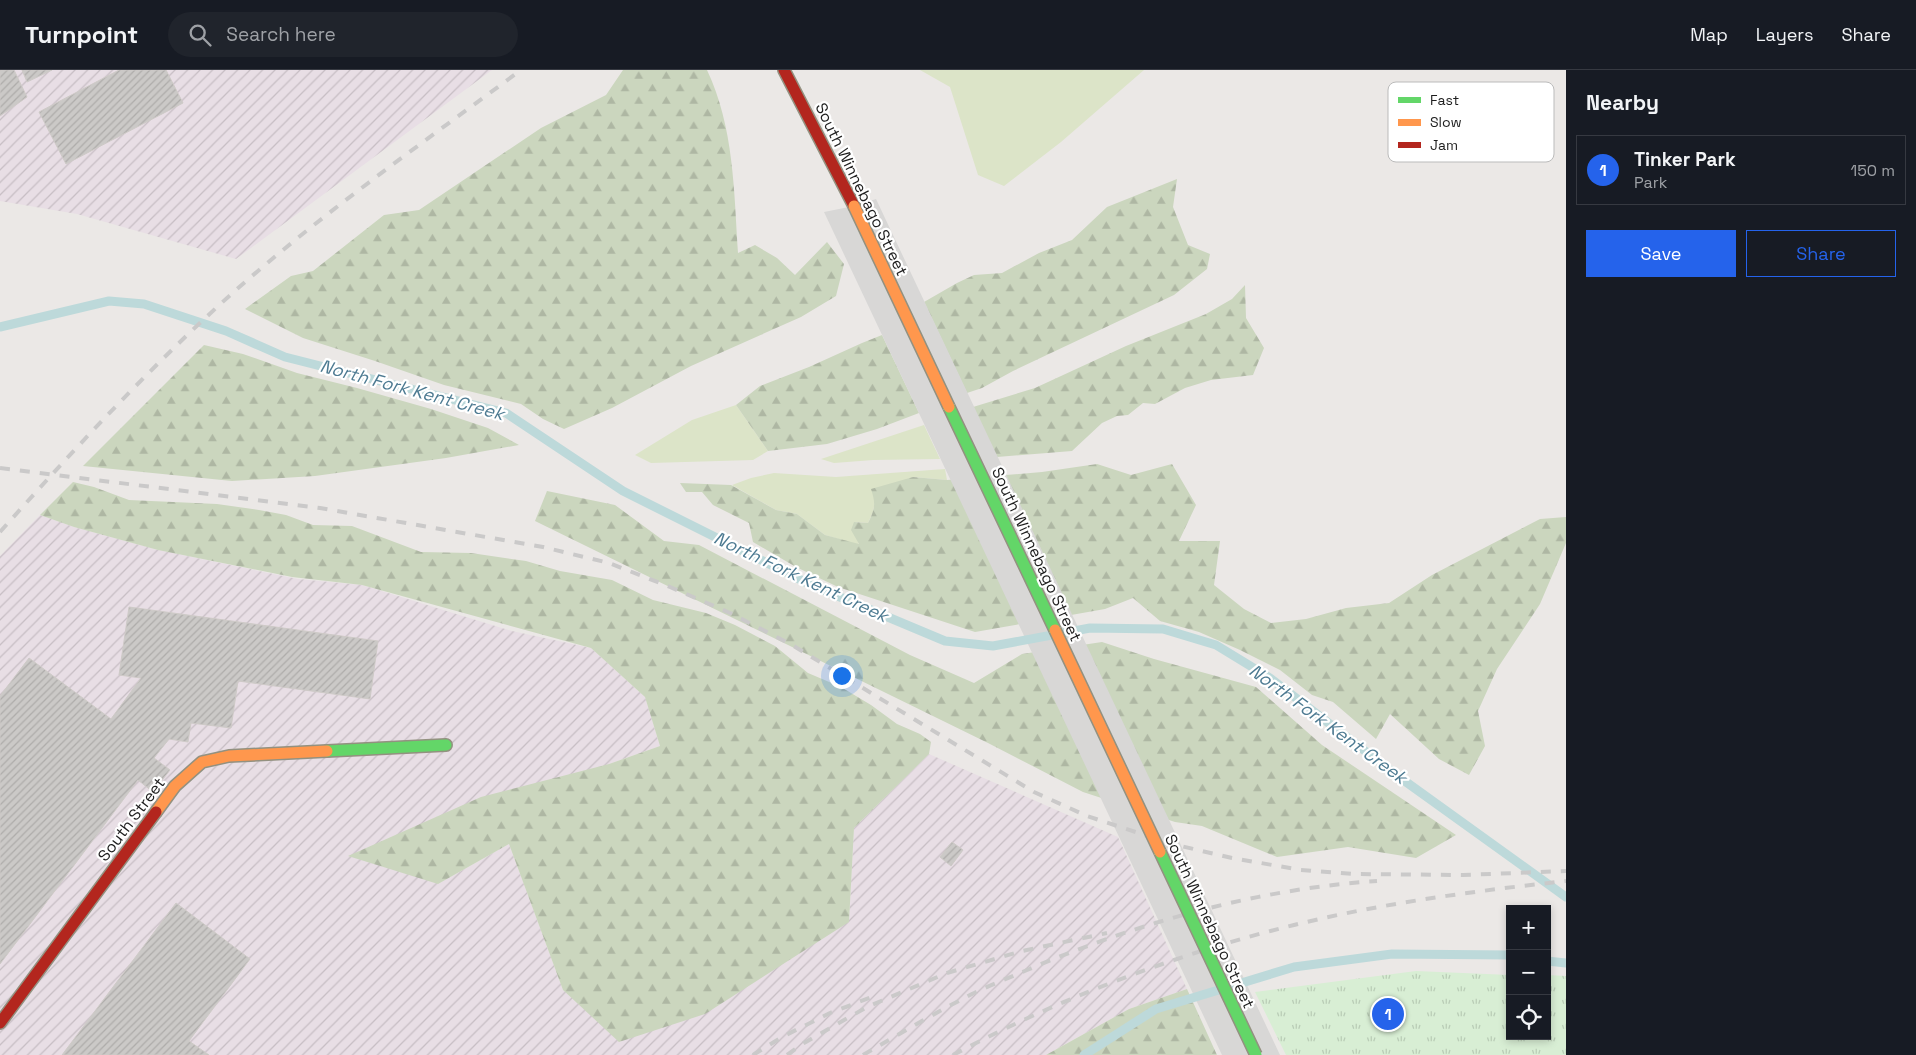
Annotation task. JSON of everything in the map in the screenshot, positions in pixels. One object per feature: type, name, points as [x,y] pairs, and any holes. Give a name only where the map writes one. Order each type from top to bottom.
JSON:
[{"type":"main road","name":"South Winnebago Street","points":[[784,70],[854,206],[1256,1055]]},
{"type":"main road","name":"South Street","points":[[0,1023],[174,786],[202,762],[229,756],[446,745]]},
{"type":"shaded area","points":[[0,70],[492,70],[236,259],[77,214],[0,201]]},
{"type":"shaded area","points":[[40,515],[74,527],[158,550],[298,579],[362,585],[512,631],[591,648],[645,697],[660,746],[609,764],[438,884],[509,844],[563,990],[849,922],[854,828],[929,754],[1118,837],[1187,989],[1129,1009],[1046,1055],[0,1055],[0,556]]},
{"type":"green space","points":[[623,70],[707,70],[723,114],[728,137],[734,183],[738,253],[755,245],[777,258],[795,275],[827,242],[844,264],[836,296],[801,317],[691,366],[612,408],[564,429],[543,419],[521,404],[444,385],[303,338],[245,309],[291,276],[313,271],[384,215],[419,210],[541,128],[606,95]]},
{"type":"green space","points":[[920,70],[1144,70],[1061,142],[1004,186],[978,175],[950,87]]},
{"type":"green space","points":[[1177,179],[1173,207],[1188,245],[1210,254],[1207,269],[1174,295],[1013,371],[982,388],[967,393],[924,302],[974,275],[1002,273],[1039,253],[1072,240],[1107,207]]},
{"type":"green space","points":[[1245,285],[1246,318],[1264,348],[1253,375],[1211,380],[1185,388],[1155,404],[1143,403],[1128,415],[1117,416],[1102,423],[1072,451],[997,457],[973,407],[1035,388],[1126,346],[1206,314],[1232,299]]},
{"type":"green space","points":[[882,335],[919,413],[877,429],[827,444],[768,451],[736,405],[760,386]]},
{"type":"green space","points":[[204,345],[243,354],[297,373],[431,409],[488,428],[519,445],[446,458],[315,476],[232,481],[83,466]]},
{"type":"green space","points":[[736,405],[768,451],[753,460],[651,463],[635,455],[692,420]]},
{"type":"green space","points":[[924,425],[940,459],[873,460],[834,463],[821,459]]},
{"type":"green space","points":[[1097,464],[1131,475],[1172,464],[1196,505],[1179,541],[1220,541],[1214,585],[1244,609],[1271,623],[1306,619],[1346,608],[1389,603],[1432,575],[1540,519],[1566,517],[1566,543],[1540,604],[1497,669],[1478,711],[1485,746],[1469,775],[1439,759],[1390,714],[1376,739],[1333,702],[1312,695],[1280,670],[1199,632],[1160,621],[1133,598],[1105,609],[975,632],[838,587],[796,567],[753,542],[749,523],[713,505],[702,492],[686,492],[680,483],[731,485],[776,510],[797,514],[825,535],[859,544],[851,530],[854,522],[868,523],[874,506],[871,489],[913,477],[947,480],[1042,472]]},
{"type":"green space","points":[[945,469],[947,480],[913,477],[875,501],[868,523],[854,522],[859,545],[825,535],[797,514],[776,510],[732,485],[751,478],[774,473],[836,477]]},
{"type":"green space","points":[[73,482],[94,487],[129,500],[217,504],[259,510],[286,515],[313,525],[352,526],[421,552],[471,553],[526,561],[560,571],[612,580],[653,600],[706,613],[735,625],[775,646],[808,673],[841,687],[871,705],[897,724],[920,734],[931,742],[929,754],[854,828],[849,922],[705,1014],[619,1042],[563,990],[509,844],[438,884],[348,856],[481,797],[609,764],[660,746],[645,697],[591,648],[362,585],[292,577],[158,550],[74,527],[40,515]]},
{"type":"green space","points":[[547,491],[615,505],[664,541],[699,545],[910,655],[974,683],[1022,654],[1102,642],[1154,659],[1256,687],[1322,745],[1456,835],[1416,858],[1348,847],[1277,857],[1202,826],[1175,822],[1083,792],[988,743],[535,521]]},
{"type":"green space","points":[[1416,971],[1506,975],[1506,1040],[1551,1040],[1551,975],[1566,976],[1566,1055],[1286,1055],[1255,992]]},
{"type":"green space","points":[[1187,989],[1217,1055],[1046,1055],[1129,1009]]},
{"type":"pier","points":[[876,199],[1280,1055],[1222,1055],[824,212]]},
{"type":"building","points":[[0,70],[14,70],[27,97],[0,116]]},
{"type":"building","points":[[22,70],[52,70],[27,82]]},
{"type":"building","points":[[119,70],[166,70],[183,103],[66,164],[39,112]]},
{"type":"building","points":[[129,607],[378,641],[370,699],[238,681],[231,728],[191,723],[188,742],[169,739],[154,758],[170,770],[153,792],[138,780],[0,964],[0,696],[29,658],[111,719],[141,678],[119,675]]},
{"type":"building","points":[[952,842],[963,850],[951,866],[940,857]]},
{"type":"building","points":[[176,903],[250,959],[189,1041],[209,1055],[62,1055]]},
{"type":"waterway","name":"North Fork Kent Creek","points":[[0,327],[109,301],[144,304],[226,331],[285,357],[506,413],[623,491],[809,584],[945,641],[993,646],[1090,628],[1163,629],[1216,645],[1270,678],[1395,774],[1566,897]]},
{"type":"waterway","points":[[1084,1055],[1156,1009],[1294,967],[1392,954],[1506,955]]},
{"type":"waterway","points":[[1551,961],[1566,963]]},
{"type":"railway","points":[[0,532],[116,407],[175,347],[237,289],[341,204],[521,70]]},
{"type":"railway","points":[[0,468],[320,508],[543,547],[609,563],[730,613],[792,645],[1034,792],[1087,816],[1172,844],[1232,858],[1301,870],[1353,874],[1463,875],[1566,871]]},
{"type":"railway","points":[[863,1055],[979,991],[1112,937],[1155,923],[1242,900],[1332,885],[1377,881]]},
{"type":"railway","points":[[953,1055],[993,1034],[1077,997],[1163,964],[1251,936],[1328,917],[1395,904],[1566,881]]},
{"type":"railway","points":[[787,1055],[804,1043],[867,1007],[947,973],[1022,951],[1107,933]]},
{"type":"railway","points":[[753,1055],[782,1037],[830,1013],[877,995]]},
{"type":"traffic: fast","points":[[949,407],[1055,630]]},
{"type":"traffic: fast","points":[[327,751],[446,745]]},
{"type":"traffic: fast","points":[[1160,852],[1256,1055]]},
{"type":"traffic: slow","points":[[854,206],[949,407]]},
{"type":"traffic: slow","points":[[1055,630],[1160,852]]},
{"type":"traffic: slow","points":[[156,812],[175,786],[202,762],[229,756],[327,751]]},
{"type":"traffic: jam","points":[[784,70],[854,206]]},
{"type":"traffic: jam","points":[[0,1023],[156,812]]},
{"type":"place","name":"Tinker Park","points":[[1388,1014]]}]
